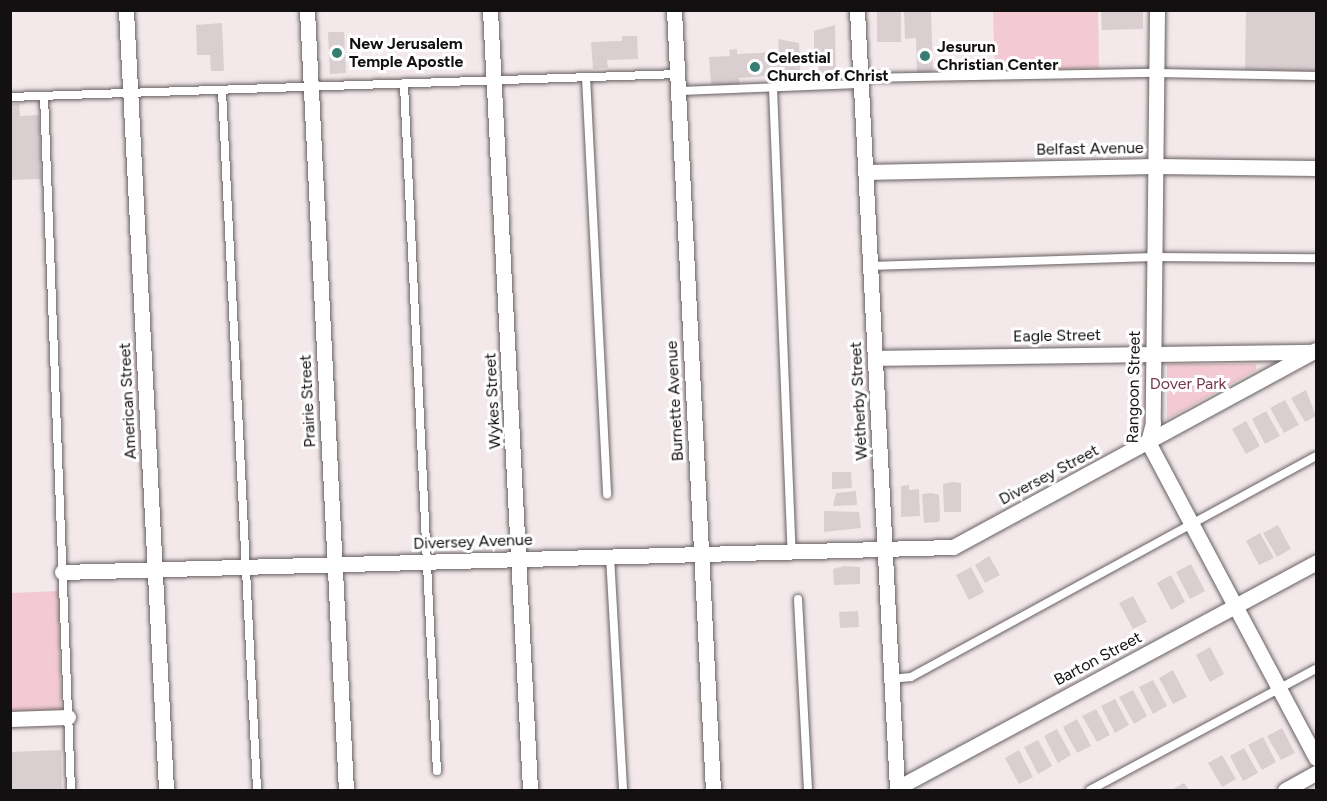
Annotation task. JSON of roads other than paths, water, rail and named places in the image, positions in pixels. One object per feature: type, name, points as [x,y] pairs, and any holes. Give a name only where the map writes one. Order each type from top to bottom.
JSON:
[{"type":"street","name":"American Street","points":[[126,10],[166,790]]},
{"type":"street","name":"Prairie Street","points":[[307,10],[346,790]]},
{"type":"street","name":"Wykes Street","points":[[490,10],[530,790]]},
{"type":"street","name":"Burnette Avenue","points":[[674,10],[713,790]]},
{"type":"street","name":"Wetherby Street","points":[[857,10],[897,789]]},
{"type":"street","name":"Rangoon Street","points":[[1157,10],[1153,423],[1148,442],[1317,758]]},
{"type":"street","name":"Belfast Avenue","points":[[865,172],[1155,166],[1317,168]]},
{"type":"street","name":"Eagle Street","points":[[875,358],[1153,351],[1315,351]]},
{"type":"street","name":"Diversey Street","points":[[885,549],[953,547],[1315,351]]},
{"type":"street","name":"Diversey Avenue","points":[[62,572],[885,549]]},
{"type":"street","name":"Barton Street","points":[[897,789],[1317,562]]},
{"type":"street","points":[[10,719],[68,717]]},
{"type":"street","points":[[1285,790],[1317,773]]},
{"type":"lane","points":[[678,91],[773,88],[861,81],[1156,73],[1317,76]]},
{"type":"lane","points":[[10,97],[677,74]]},
{"type":"lane","points":[[586,77],[607,494]]},
{"type":"lane","points":[[404,85],[437,771]]},
{"type":"lane","points":[[773,88],[792,551]]},
{"type":"lane","points":[[222,91],[257,790]]},
{"type":"lane","points":[[44,96],[71,790]]},
{"type":"lane","points":[[870,266],[1154,256],[1317,258]]},
{"type":"lane","points":[[891,679],[911,677],[1317,456]]},
{"type":"lane","points":[[610,556],[623,790]]},
{"type":"lane","points":[[798,599],[808,790]]},
{"type":"lane","points":[[1090,790],[1317,669]]},
{"type":"place","name":"New Jerusalem Temple Apostle","points":[[337,53]]},
{"type":"place","name":"Jesurun Christian Center","points":[[925,56]]},
{"type":"place","name":"Celestial Church of Christ","points":[[755,67]]},
{"type":"park label","name":"Dover Park","points":[[1188,384]]}]
